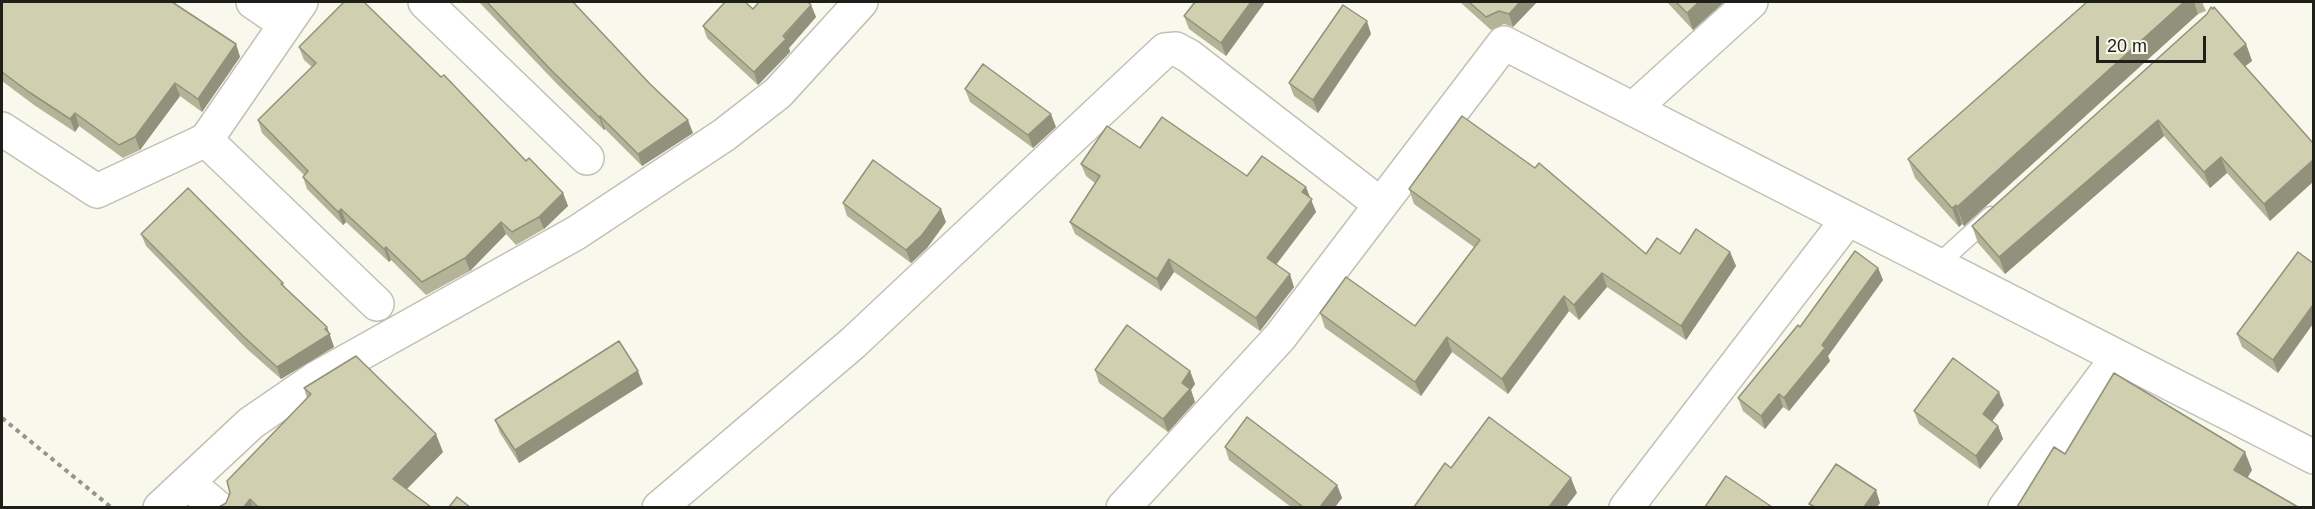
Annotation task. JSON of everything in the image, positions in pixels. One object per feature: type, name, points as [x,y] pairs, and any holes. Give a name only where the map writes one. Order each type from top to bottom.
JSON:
[{"type":"street","points":[[2,129],[97,191],[206,140],[293,13],[253,2]]},
{"type":"street","points":[[425,2],[587,158]]},
{"type":"street","points":[[160,507],[251,423],[315,379],[576,233],[724,135],[778,93],[861,2]]},
{"type":"street","points":[[1633,109],[1751,2]]},
{"type":"street","points":[[1123,507],[1280,337],[1504,43],[2313,457]]},
{"type":"street","points":[[659,507],[852,343],[1165,50],[1176,49],[1189,57],[1380,204]]},
{"type":"street","points":[[206,140],[377,304]]},
{"type":"street","points":[[1626,507],[1848,219]]},
{"type":"street","points":[[2005,507],[2117,358]]},
{"type":"street","points":[[188,483],[218,507]]},
{"type":"lane","points":[[1937,265],[2007,202]]},
{"type":"path","points":[[2,418],[112,507]]},
{"type":"building","points":[[2,2],[172,2],[236,44],[198,99],[175,83],[135,137],[119,145],[75,113],[70,119],[2,72]]},
{"type":"building","points":[[344,2],[364,2],[441,77],[444,75],[526,161],[529,158],[563,193],[539,217],[512,232],[501,222],[465,258],[422,282],[386,247],[384,249],[341,209],[338,212],[303,177],[308,171],[258,120],[316,63],[299,47]]},
{"type":"building","points":[[487,2],[573,2],[650,84],[688,120],[638,154],[552,71]]},
{"type":"building","points":[[725,2],[745,2],[753,9],[759,2],[808,2],[811,5],[783,36],[786,39],[754,72],[703,26]]},
{"type":"building","points":[[1195,2],[1251,2],[1221,43],[1184,16]]},
{"type":"building","points":[[1469,2],[1520,2],[1509,14],[1499,11],[1486,17]]},
{"type":"building","points":[[1676,2],[1699,2],[1687,13]]},
{"type":"building","points":[[2087,2],[2184,2],[1957,207],[1956,205],[1952,208],[1908,159]]},
{"type":"building","points":[[1343,5],[1367,21],[1313,100],[1289,83]]},
{"type":"building","points":[[2211,7],[2213,9],[2214,7],[2246,44],[2234,54],[2313,143],[2313,160],[2264,204],[2221,157],[2204,172],[2158,120],[1999,257],[1972,226],[2207,14]]},
{"type":"building","points":[[983,64],[1051,114],[1028,135],[965,89]]},
{"type":"building","points":[[1462,116],[1535,168],[1539,163],[1646,254],[1657,238],[1680,254],[1696,229],[1730,252],[1681,326],[1602,273],[1574,305],[1564,296],[1502,379],[1447,337],[1415,382],[1320,313],[1346,277],[1415,326],[1480,240],[1409,189]]},
{"type":"building","points":[[1162,117],[1247,176],[1262,156],[1306,187],[1302,192],[1312,199],[1267,258],[1290,274],[1256,318],[1169,259],[1157,279],[1070,222],[1100,176],[1081,164],[1107,126],[1140,148]]},
{"type":"building","points":[[873,160],[941,209],[922,235],[906,250],[843,203]]},
{"type":"building","points":[[188,188],[283,283],[281,284],[327,327],[325,329],[330,334],[277,367],[141,234]]},
{"type":"building","points":[[1855,251],[1878,268],[1822,345],[1825,348],[1784,398],[1779,394],[1761,416],[1738,398],[1798,325],[1800,327]]},
{"type":"building","points":[[2298,252],[2313,263],[2313,305],[2273,360],[2237,334]]},
{"type":"building","points":[[1127,325],[1190,371],[1182,383],[1190,389],[1163,419],[1095,370]]},
{"type":"building","points":[[619,341],[638,371],[515,450],[495,420]]},
{"type":"building","points":[[356,356],[436,434],[393,479],[431,507],[258,507],[250,499],[244,507],[219,507],[226,503],[230,493],[227,481],[311,394],[304,388]]},
{"type":"building","points":[[1953,358],[1999,392],[1983,414],[1998,426],[1976,456],[1914,411]]},
{"type":"building","points":[[2114,373],[2245,452],[2234,470],[2298,507],[2017,507],[2054,447],[2065,454]]},
{"type":"building","points":[[1247,417],[1337,485],[1320,507],[1303,507],[1225,447]]},
{"type":"building","points":[[1489,417],[1571,478],[1549,507],[1414,507],[1445,463],[1451,468]]},
{"type":"building","points":[[1836,464],[1876,490],[1864,507],[1815,507],[1809,504]]},
{"type":"building","points":[[1726,476],[1772,507],[1705,507]]},
{"type":"building","points":[[457,497],[470,507],[449,507]]}]
